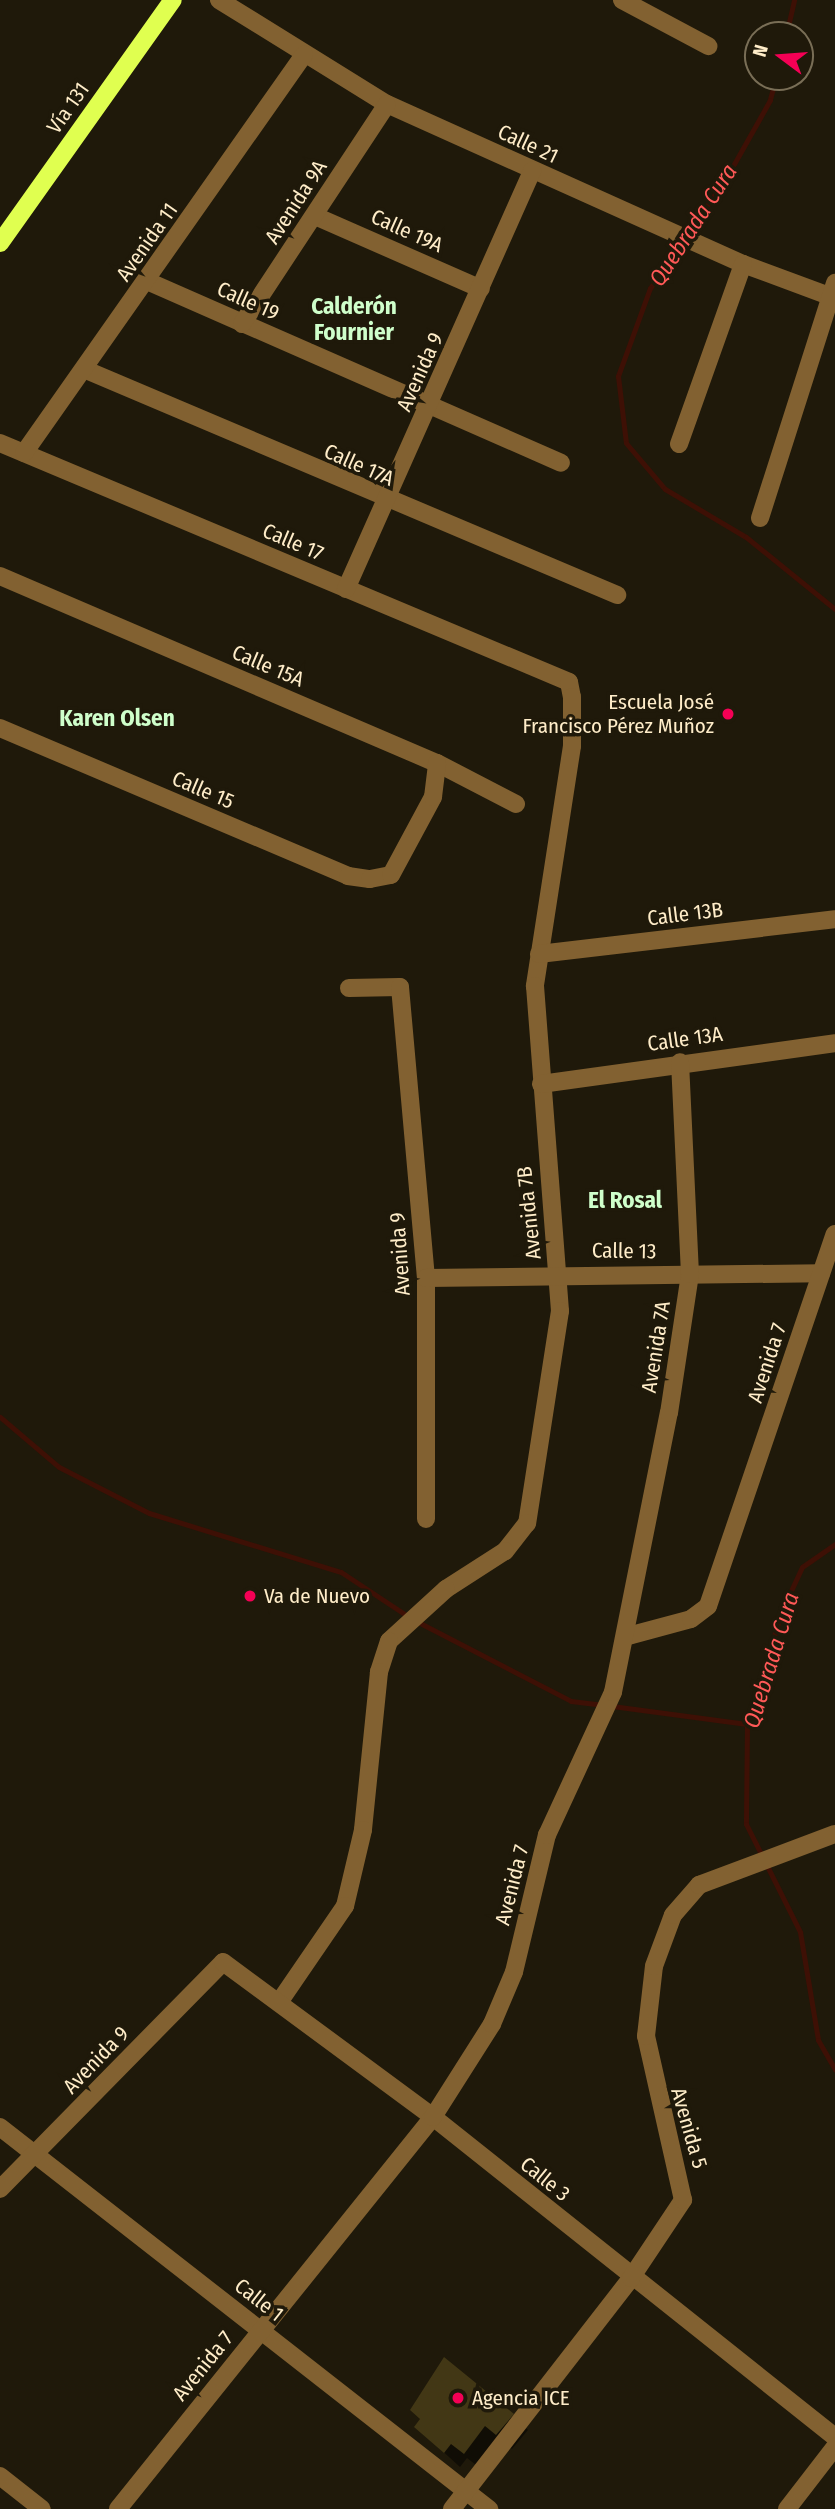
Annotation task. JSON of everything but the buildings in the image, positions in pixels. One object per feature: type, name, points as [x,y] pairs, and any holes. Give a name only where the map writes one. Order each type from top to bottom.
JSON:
[{"type":"main road","name":"Vía 131","points":[[0,243],[173,0]]},
{"type":"street","name":"Calle 21","points":[[219,0],[387,104],[743,264],[833,293]]},
{"type":"street","points":[[622,0],[708,46]]},
{"type":"street","name":"Avenida 11","points":[[24,453],[86,370],[304,54]]},
{"type":"street","name":"Avenida 9A","points":[[242,324],[387,104]]},
{"type":"street","name":"Avenida 9","points":[[346,589],[429,408],[532,171]]},
{"type":"street","name":"Calle 19A","points":[[315,216],[481,289]]},
{"type":"street","points":[[679,444],[743,264]]},
{"type":"street","name":"Calle 19","points":[[147,281],[429,408],[561,463]]},
{"type":"street","points":[[760,518],[833,293]]},
{"type":"street","name":"Calle 17A","points":[[86,370],[387,502],[617,595]]},
{"type":"street","name":"Calle 17","points":[[0,443],[569,682]]},
{"type":"street","name":"Calle 15A","points":[[0,576],[437,763],[516,804]]},
{"type":"street","name":"Avenida 7B","points":[[280,2001],[345,1906],[363,1830],[379,1672],[398,1627],[505,1552],[527,1523],[560,1311],[559,1273],[541,1084],[539,954],[572,746],[569,682]]},
{"type":"street","name":"Calle 15","points":[[0,729],[348,876],[391,875],[433,797],[437,763]]},
{"type":"street","name":"Calle 13B","points":[[539,954],[835,919]]},
{"type":"street","name":"Avenida 9","points":[[349,988],[400,987],[426,1278],[426,1520]]},
{"type":"street","name":"Calle 13A","points":[[541,1084],[680,1062],[835,1043]]},
{"type":"street","name":"Avenida 7A","points":[[628,1636],[690,1275],[680,1062]]},
{"type":"street","name":"Avenida 7","points":[[118,2509],[433,2117],[492,2024],[514,1972],[547,1835],[613,1692],[628,1636],[691,1619],[708,1606],[835,1234]]},
{"type":"street","name":"Calle 13","points":[[426,1278],[559,1273],[821,1273]]},
{"type":"street","name":"Avenida 5","points":[[452,2509],[631,2278],[683,2200],[646,2036],[654,1966],[673,1915],[699,1885],[835,1833]]},
{"type":"street","name":"Avenida 9","points":[[0,2189],[223,1962]]},
{"type":"street","name":"Calle 3","points":[[223,1962],[280,2001],[433,2117],[631,2278],[835,2437]]},
{"type":"street","name":"Calle 1","points":[[0,2127],[489,2509]]},
{"type":"street","points":[[787,2509],[835,2447]]},
{"type":"street","points":[[0,2476],[42,2509]]},
{"type":"waterway","name":"Quebrada Cura","points":[[789,21],[794,0]]},
{"type":"waterway","name":"Quebrada Cura","points":[[772,91],[770,100],[726,178],[650,288],[618,376],[626,443],[665,489],[746,537],[835,609]]},
{"type":"waterway","points":[[0,1417],[59,1467],[149,1513],[341,1572],[409,1617]]},
{"type":"waterway","name":"Quebrada Cura","points":[[835,1544],[802,1567],[782,1610],[747,1724],[746,1824],[800,1932],[818,2040],[835,2070]]},
{"type":"waterway","points":[[418,1622],[571,1701],[602,1705]]},
{"type":"waterway","points":[[612,1706],[747,1724]]},
{"type":"place","name":"Escuela José Francisco Pérez Muñoz","points":[[728,714]]},
{"type":"place","name":"Va de Nuevo","points":[[250,1596]]},
{"type":"place","name":"Agencia ICE","points":[[458,2398]]},
{"type":"district","name":"Calderón Fournier","points":[[354,319]]},
{"type":"district","name":"Karen Olsen","points":[[117,718]]},
{"type":"district","name":"El Rosal","points":[[625,1200]]}]
